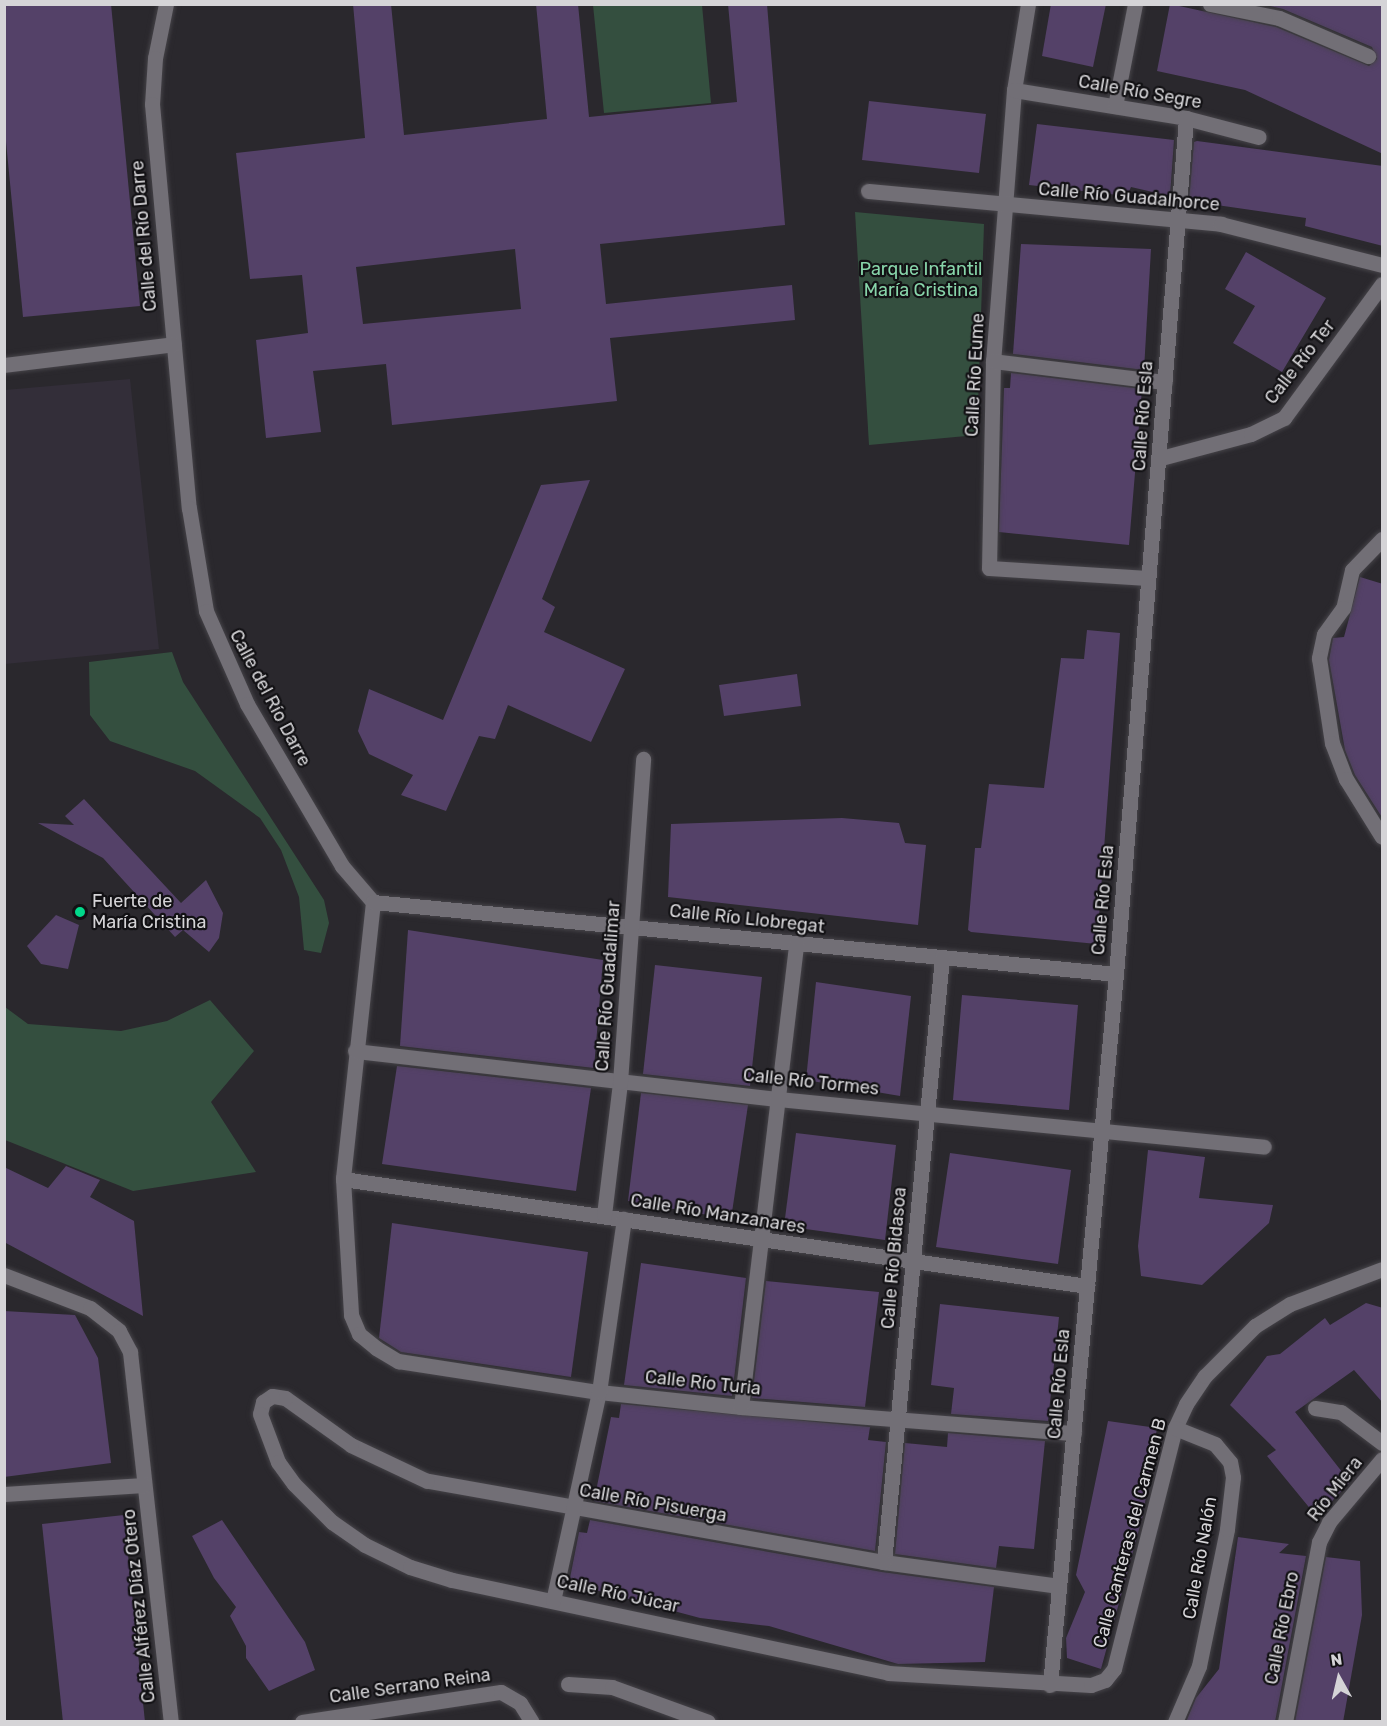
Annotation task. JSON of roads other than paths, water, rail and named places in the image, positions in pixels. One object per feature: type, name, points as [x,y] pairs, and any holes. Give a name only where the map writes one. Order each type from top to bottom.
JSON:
[{"type":"street","name":"Calle del Río Darre","points":[[166,4],[155,58],[152,104],[189,508],[210,626],[247,704],[342,866],[373,902]]},
{"type":"street","name":"Calle Río Eume","points":[[1028,4],[1014,90],[993,361],[989,568],[1148,578]]},
{"type":"street","points":[[1115,106],[1135,4]]},
{"type":"street","points":[[1210,4],[1279,18],[1368,56]]},
{"type":"street","name":"Calle Río Segre","points":[[1014,90],[1186,118],[1259,137]]},
{"type":"street","name":"Calle Río Esla","points":[[1050,1684],[1116,974],[1148,578],[1161,458],[1176,221],[1186,118]]},
{"type":"street","name":"Calle Río Guadalhorce","points":[[868,190],[1253,230],[1383,265]]},
{"type":"street","name":"Calle Río Ter","points":[[1161,458],[1251,434],[1284,418],[1383,284]]},
{"type":"street","points":[[4,365],[174,344]]},
{"type":"street","points":[[993,361],[1165,381]]},
{"type":"street","points":[[1383,539],[1352,570],[1343,608],[1324,634],[1319,658],[1332,743],[1346,779],[1383,837]]},
{"type":"street","name":"Calle Río Guadalimar","points":[[604,1215],[620,1082],[643,759]]},
{"type":"street","points":[[344,1179],[355,1051],[373,902]]},
{"type":"street","name":"Calle Río Llobregat","points":[[373,902],[1116,974]]},
{"type":"street","points":[[741,1407],[796,943]]},
{"type":"street","name":"Calle Río Bidasoa","points":[[884,1562],[942,957]]},
{"type":"street","name":"Calle Río Tormes","points":[[355,1051],[778,1099],[1264,1147]]},
{"type":"street","name":"Calle Río Manzanares","points":[[344,1179],[604,1215],[913,1263],[1087,1286]]},
{"type":"street","name":"Calle Río Turia","points":[[344,1179],[351,1315],[359,1334],[398,1361],[599,1392],[741,1407],[1074,1433]]},
{"type":"street","points":[[553,1600],[575,1509],[599,1392],[624,1218]]},
{"type":"street","name":"Calle Canteras del Carmen B","points":[[1050,1684],[1091,1685],[1105,1680],[1114,1669],[1175,1428],[1205,1376],[1226,1351],[1255,1326],[1290,1304],[1383,1269]]},
{"type":"street","name":"Calle Alférez Díaz Otero","points":[[4,1275],[90,1308],[119,1332],[130,1352],[171,1722]]},
{"type":"street","name":"Calle Río Pisuerga","points":[[263,1402],[272,1396],[285,1398],[351,1445],[427,1481],[884,1562],[1059,1586]]},
{"type":"street","name":"Calle Río Júcar","points":[[263,1402],[260,1414],[278,1462],[294,1484],[332,1522],[365,1545],[410,1567],[452,1580],[888,1673],[1050,1684]]},
{"type":"street","points":[[1315,1408],[1341,1412],[1383,1443]]},
{"type":"street","name":"Calle Río Nalón","points":[[1175,1428],[1215,1444],[1230,1462],[1233,1477],[1227,1529],[1199,1666],[1175,1722]]},
{"type":"street","name":"Río Miera","points":[[1319,1542],[1329,1522],[1383,1459]]},
{"type":"street","points":[[4,1494],[144,1485]]},
{"type":"street","name":"Calle Río Ebro","points":[[1285,1722],[1319,1542]]},
{"type":"street","points":[[568,1684],[612,1687],[708,1722]]},
{"type":"street","name":"Calle Serrano Reina","points":[[302,1722],[387,1716],[501,1692],[520,1702],[532,1722]]},
{"type":"place","name":"Fuerte de María Cristina","points":[[80,912]]},
{"type":"park label","name":"Parque Infantil María Cristina","points":[[921,280]]}]
